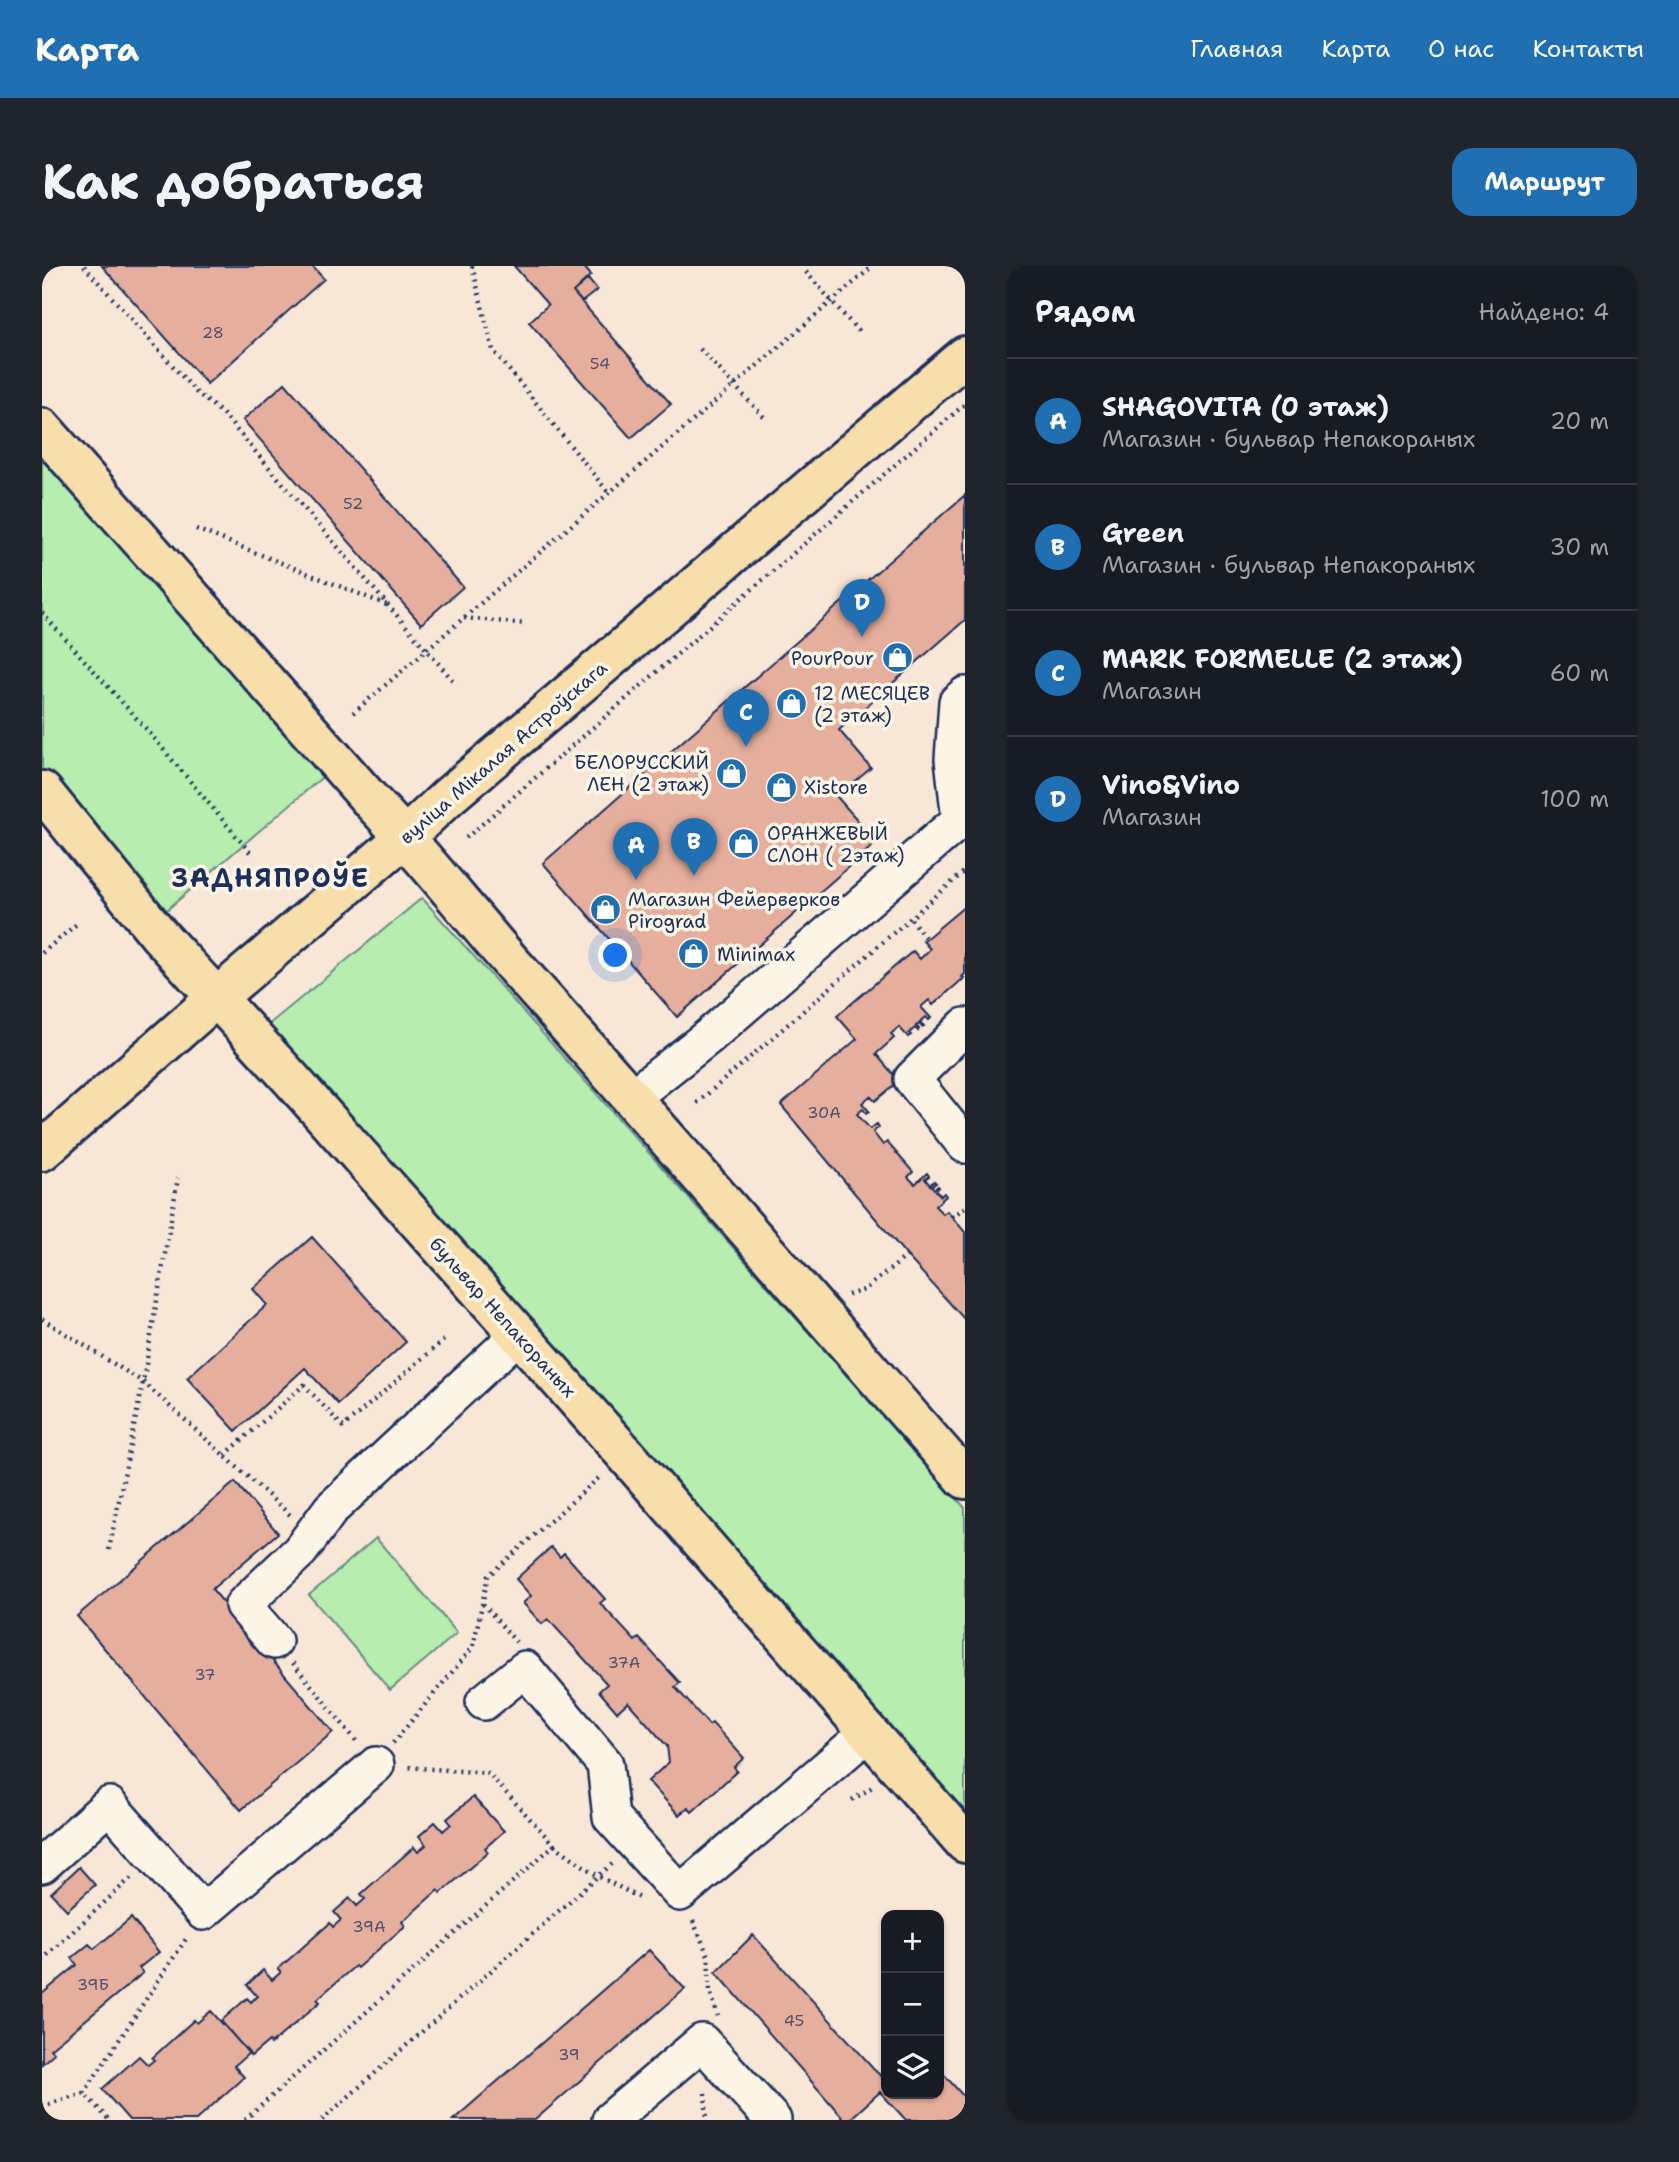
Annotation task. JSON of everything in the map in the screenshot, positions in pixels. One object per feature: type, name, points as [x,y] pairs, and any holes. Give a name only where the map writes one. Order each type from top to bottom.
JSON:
[{"type":"main road","name":"вуліца Мікалая Астроўскага","points":[[42,1151],[405,837],[459,787],[965,356]]},
{"type":"main road","points":[[42,428],[405,837],[474,920],[965,1479]]},
{"type":"main road","name":"бульвар Непакораных","points":[[42,791],[160,936],[626,1455],[965,1843]]},
{"type":"lane","points":[[632,1097],[708,1037],[960,820],[953,759],[957,702],[965,695]]},
{"type":"lane","points":[[965,1026],[912,1079],[965,1145]]},
{"type":"lane","points":[[274,1641],[243,1605],[300,1551],[331,1509],[518,1335]]},
{"type":"lane","points":[[484,1702],[525,1669],[605,1764],[611,1817],[680,1893],[869,1732]]},
{"type":"lane","points":[[42,1866],[109,1805],[203,1912],[376,1765]]},
{"type":"lane","points":[[610,2120],[702,2042],[773,2120]]},
{"type":"path","points":[[85,266],[196,392],[222,413],[456,684]]},
{"type":"path","points":[[472,266],[493,350],[608,492]]},
{"type":"path","points":[[353,713],[873,266]]},
{"type":"path","points":[[806,272],[860,334]]},
{"type":"path","points":[[701,349],[764,417]]},
{"type":"path","points":[[466,838],[965,404]]},
{"type":"path","points":[[196,529],[388,605]]},
{"type":"path","points":[[42,613],[147,730],[253,856]]},
{"type":"path","points":[[463,618],[526,624]]},
{"type":"path","points":[[696,1103],[965,871]]},
{"type":"path","points":[[911,919],[926,939]]},
{"type":"path","points":[[42,954],[78,923]]},
{"type":"path","points":[[109,1550],[178,1178]]},
{"type":"path","points":[[952,1217],[965,1207]]},
{"type":"path","points":[[813,1306],[864,1290],[907,1256]]},
{"type":"path","points":[[42,1319],[142,1382],[312,1535]]},
{"type":"path","points":[[225,1455],[304,1385],[343,1427],[446,1338]]},
{"type":"path","points":[[376,1765],[473,1647],[488,1576],[626,1455]]},
{"type":"path","points":[[482,1603],[515,1639],[525,1669]]},
{"type":"path","points":[[274,1641],[376,1765],[488,1773],[554,1846],[598,1876],[652,1904],[680,1893],[708,1955],[710,1991],[721,2025],[702,2042]]},
{"type":"path","points":[[322,2120],[635,1844]]},
{"type":"path","points":[[244,2120],[554,1846]]},
{"type":"path","points":[[42,1960],[155,1857]]},
{"type":"path","points":[[42,2106],[84,2093],[203,1912]]},
{"type":"path","points":[[84,2093],[109,2120]]},
{"type":"green space","points":[[42,452],[326,774],[162,914],[42,781]]},
{"type":"green space","points":[[422,898],[965,1508],[965,1823],[268,1025]]},
{"type":"green space","points":[[376,1538],[457,1633],[390,1690],[309,1595]]},
{"type":"building","points":[[102,266],[312,266],[324,279],[207,384]]},
{"type":"building","points":[[514,266],[583,266],[591,275],[573,292],[671,404],[631,438],[529,322],[548,305]]},
{"type":"building","points":[[588,279],[597,290],[582,302],[573,292]]},
{"type":"building","points":[[285,383],[463,587],[421,624],[243,420]]},
{"type":"building","points":[[965,495],[965,620],[839,730],[871,768],[837,797],[877,842],[677,1017],[543,863]]},
{"type":"building","points":[[965,906],[964,978],[933,1005],[929,1000],[921,1007],[931,1018],[929,1020],[926,1017],[920,1022],[924,1026],[916,1026],[918,1031],[915,1028],[908,1037],[899,1027],[891,1034],[894,1038],[876,1054],[899,1081],[875,1101],[870,1096],[862,1103],[869,1111],[866,1113],[863,1109],[857,1114],[870,1129],[877,1124],[879,1127],[873,1132],[883,1145],[887,1142],[913,1172],[908,1177],[915,1184],[927,1173],[929,1176],[925,1179],[930,1185],[934,1181],[934,1189],[938,1186],[936,1191],[941,1196],[944,1193],[946,1196],[935,1206],[943,1214],[947,1211],[965,1232],[965,1320],[907,1256],[781,1105],[857,1039],[837,1016],[913,951],[920,959],[930,949],[923,941]]},
{"type":"building","points":[[312,1237],[406,1342],[338,1404],[305,1368],[236,1431],[187,1378],[267,1305],[253,1289]]},
{"type":"building","points":[[235,1482],[278,1533],[212,1589],[333,1732],[241,1810],[77,1616]]},
{"type":"building","points":[[551,1547],[560,1557],[564,1553],[605,1599],[600,1603],[635,1641],[639,1638],[680,1683],[675,1687],[709,1725],[712,1723],[744,1758],[734,1767],[737,1771],[692,1812],[688,1807],[679,1815],[648,1781],[669,1762],[667,1746],[628,1702],[617,1712],[599,1691],[607,1684],[548,1619],[542,1624],[523,1603],[531,1596],[516,1579]]},
{"type":"building","points":[[473,1797],[504,1831],[485,1848],[488,1852],[441,1893],[438,1890],[402,1922],[405,1926],[317,1999],[320,2002],[271,2044],[269,2041],[251,2056],[221,2021],[247,1998],[251,2002],[257,1996],[247,1985],[263,1970],[272,1980],[281,1972],[278,1969],[330,1923],[333,1927],[341,1920],[334,1912],[350,1898],[357,1906],[365,1899],[361,1894],[414,1847],[418,1852],[426,1845],[419,1836],[435,1822],[443,1831],[451,1824],[447,1819]]},
{"type":"building","points":[[79,1867],[95,1885],[67,1910],[51,1893]]},
{"type":"building","points":[[131,1918],[159,1952],[139,1968],[143,1973],[50,2049],[54,2053],[42,2064],[42,1994],[77,1965],[72,1958],[89,1944],[94,1949]]},
{"type":"building","points":[[753,1935],[881,2076],[881,2093],[849,2120],[845,2120],[716,1972]]},
{"type":"building","points":[[649,1950],[685,1989],[535,2120],[453,2120]]},
{"type":"building","points":[[211,2011],[249,2053],[234,2066],[244,2077],[196,2120],[129,2120],[102,2089],[139,2056],[148,2065],[154,2060],[152,2058],[194,2020],[197,2023]]},
{"type":"building","points":[[944,2075],[965,2098],[965,2120],[906,2120],[886,2099],[944,2099]]},
{"type":"place","name":"Vino&Vino","points":[[862,637]]},
{"type":"place","name":"PourPour","points":[[897,658]]},
{"type":"place","name":"12 МЕСЯЦЕВ (2 этаж)","points":[[791,704]]},
{"type":"place","name":"MARK FORMELLE (2 этаж)","points":[[746,747]]},
{"type":"place","name":"БЕЛОРУССКИЙ ЛЕН (2 этаж)","points":[[732,773]]},
{"type":"place","name":"Xistore","points":[[781,787]]},
{"type":"place","name":"ОРАНЖЕВЫЙ СЛОН ( 2этаж)","points":[[744,844]]},
{"type":"place","name":"Green","points":[[694,876]]},
{"type":"place","name":"SHAGOVITA (0 этаж)","points":[[636,880]]},
{"type":"place","name":"Магазин Фейерверков Pirograd","points":[[605,910]]},
{"type":"place","name":"Minimax","points":[[694,954]]},
{"type":"district","name":"ЗАДНЯПРОЎЕ","points":[[271,878]]}]
